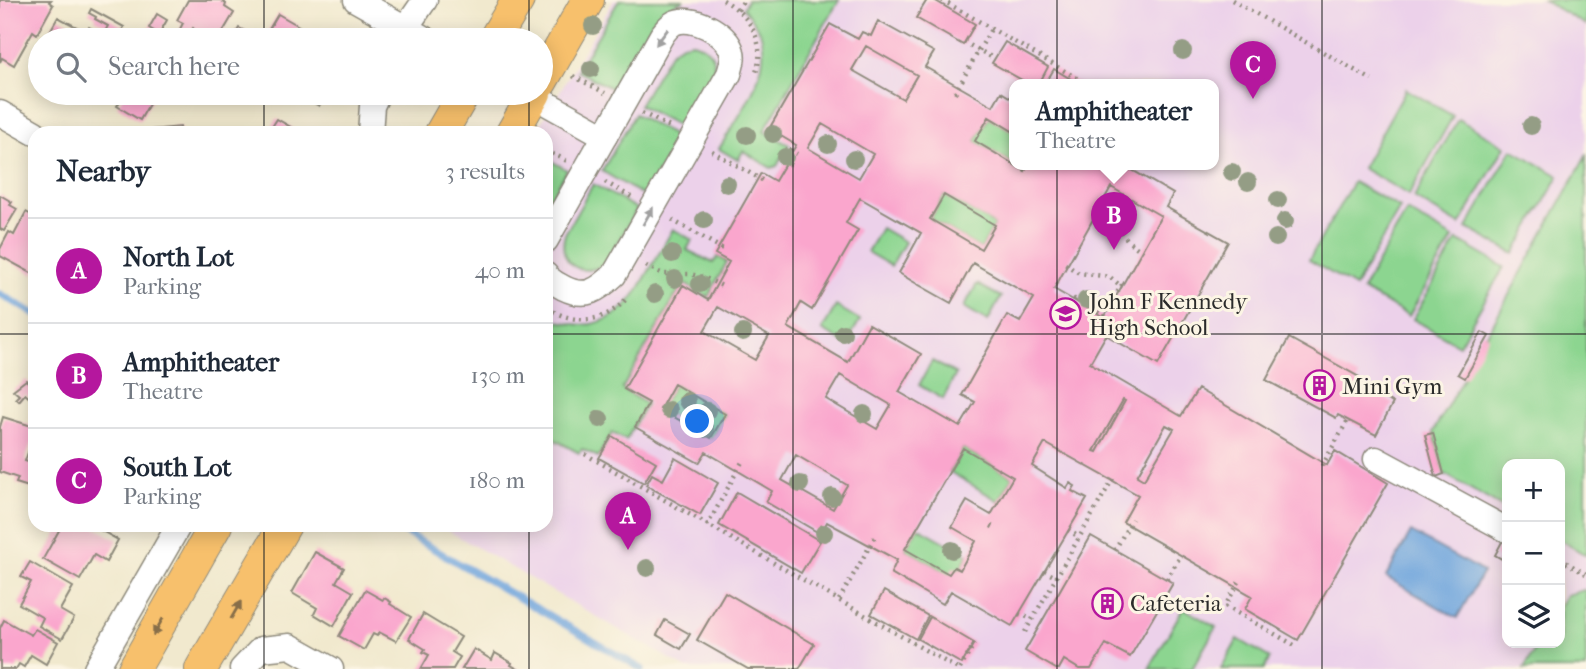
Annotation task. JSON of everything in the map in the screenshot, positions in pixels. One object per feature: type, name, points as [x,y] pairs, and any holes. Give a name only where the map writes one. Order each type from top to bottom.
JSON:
[{"type":"main road","points":[[501,28],[518,0]]},
{"type":"main road","points":[[553,59],[588,0]]},
{"type":"main road","points":[[445,126],[457,105]]},
{"type":"main road","points":[[516,126],[527,105]]},
{"type":"main road","points":[[134,669],[212,532]]},
{"type":"main road","points":[[201,669],[281,532]]},
{"type":"street","points":[[356,0],[399,28]]},
{"type":"street","points":[[414,28],[425,0]]},
{"type":"street","points":[[553,228],[662,35],[674,23],[699,10],[714,31],[726,39],[733,53],[729,74],[614,275],[603,286],[586,294],[573,293],[553,282]]},
{"type":"street","points":[[553,103],[605,136]]},
{"type":"street","points":[[371,126],[372,105]]},
{"type":"street","points":[[0,113],[28,129]]},
{"type":"street","points":[[1376,459],[1502,527]]},
{"type":"street","points":[[96,669],[175,532]]},
{"type":"street","points":[[242,669],[261,649],[290,646],[331,669]]},
{"type":"path","points":[[738,10],[744,0]]},
{"type":"path","points":[[942,0],[1078,79]]},
{"type":"path","points":[[1232,0],[1372,80]]},
{"type":"path","points":[[955,93],[991,29]]},
{"type":"path","points":[[964,42],[995,58]]},
{"type":"path","points":[[572,75],[606,93]]},
{"type":"path","points":[[638,110],[679,132]]},
{"type":"path","points":[[791,165],[784,162],[790,150],[797,154]]},
{"type":"path","points":[[712,151],[762,180]]},
{"type":"path","points":[[553,154],[568,161]]},
{"type":"path","points":[[598,178],[640,202]]},
{"type":"path","points":[[1096,208],[1112,220],[1129,242],[1146,254]]},
{"type":"path","points":[[672,220],[723,249]]},
{"type":"path","points":[[1065,264],[1079,273],[1110,277],[1123,287],[1104,316],[1075,299],[1071,307]]},
{"type":"path","points":[[646,266],[663,274],[703,277],[722,286]]},
{"type":"path","points":[[1322,466],[1348,420]]},
{"type":"path","points":[[584,454],[959,669],[974,644]]},
{"type":"path","points":[[707,526],[742,462]]},
{"type":"path","points":[[1024,632],[1115,475]]},
{"type":"path","points":[[1115,550],[1132,519]]},
{"type":"path","points":[[1068,530],[1079,537]]},
{"type":"path","points":[[839,600],[875,537]]},
{"type":"path","points":[[1167,579],[1181,555]]},
{"type":"path","points":[[1565,562],[1586,574]]},
{"type":"path","points":[[1044,571],[1056,577]]},
{"type":"path","points":[[1239,582],[1225,606],[1296,646]]},
{"type":"path","points":[[1019,614],[1032,620]]},
{"type":"shaded area","name":"John F Kennedy High School","points":[[614,0],[1586,0],[1586,669],[687,669],[450,532],[553,532],[553,126],[539,126]]},
{"type":"green space","points":[[619,0],[684,0],[665,9],[656,17],[613,89],[577,71]]},
{"type":"green space","points":[[747,0],[839,0],[764,131],[789,145],[777,166],[771,168],[743,151],[738,160],[719,149],[751,94],[762,64],[761,35],[743,8]]},
{"type":"green space","points":[[1543,0],[1586,0],[1586,25]]},
{"type":"green space","points":[[693,42],[706,49],[713,58],[714,69],[705,94],[684,129],[639,105],[670,53],[680,45]]},
{"type":"green space","points":[[1406,89],[1453,116],[1409,195],[1362,168]]},
{"type":"green space","points":[[635,114],[678,138],[644,196],[602,171]]},
{"type":"green space","points":[[989,117],[1009,129],[1009,161],[975,141]]},
{"type":"green space","points":[[1458,119],[1505,146],[1460,225],[1414,198]]},
{"type":"green space","points":[[1512,149],[1559,176],[1514,254],[1467,228]]},
{"type":"green space","points":[[1586,156],[1586,555],[1565,543],[1565,459],[1502,459],[1502,507],[1443,473],[1433,432]]},
{"type":"green space","points":[[553,162],[567,170],[553,194]]},
{"type":"green space","points":[[1353,182],[1400,208],[1355,287],[1309,260]]},
{"type":"green space","points":[[593,184],[637,209],[607,262],[589,270],[574,266],[568,261],[563,244],[565,234]]},
{"type":"green space","points":[[944,195],[995,225],[981,249],[930,219]]},
{"type":"green space","points":[[1407,211],[1453,238],[1409,316],[1362,290]]},
{"type":"green space","points":[[881,228],[905,242],[891,266],[867,252]]},
{"type":"green space","points":[[673,229],[692,240],[687,250],[713,263],[718,257],[727,262],[708,297],[683,283],[622,389],[646,404],[626,440],[612,433],[598,457],[582,449],[579,453],[553,439],[553,329],[558,321],[584,325],[602,321],[618,312],[637,292]]},
{"type":"green space","points":[[1457,240],[1504,267],[1459,345],[1413,319]]},
{"type":"green space","points":[[977,284],[1001,297],[988,321],[964,307]]},
{"type":"green space","points":[[836,306],[860,320],[846,344],[822,330]]},
{"type":"green space","points":[[932,361],[956,374],[943,399],[919,385]]},
{"type":"green space","points":[[674,384],[725,414],[711,438],[660,409]]},
{"type":"green space","points":[[963,448],[1013,477],[999,501],[950,472]]},
{"type":"green space","points":[[918,527],[968,555],[955,578],[905,549]]},
{"type":"green space","points":[[1586,591],[1586,669],[1524,669],[1536,648],[1565,648],[1566,595]]},
{"type":"green space","points":[[1183,608],[1216,627],[1192,669],[1149,669]]},
{"type":"green space","points":[[1238,639],[1270,658],[1264,669],[1221,669]]},
{"type":"water","points":[[1411,532],[1483,572],[1457,618],[1386,577]]},
{"type":"building","points":[[0,0],[51,0],[49,2],[53,5],[40,28],[28,28],[28,40],[14,65],[2,58],[0,62]]},
{"type":"building","points":[[188,0],[220,0],[234,13],[225,28],[180,28],[183,23],[177,20]]},
{"type":"building","points":[[927,0],[934,0],[975,24],[963,45],[916,18]]},
{"type":"building","points":[[91,9],[124,27],[107,28],[108,26],[89,13]]},
{"type":"building","points":[[157,14],[167,20],[162,28],[149,28]]},
{"type":"building","points":[[278,14],[299,26],[298,28],[270,28]]},
{"type":"building","points":[[58,17],[79,28],[52,28]]},
{"type":"building","points":[[878,21],[934,52],[925,67],[993,106],[1001,92],[1009,97],[1009,129],[989,117],[975,141],[1009,161],[1009,170],[1104,170],[1118,179],[1123,170],[1132,170],[1173,194],[1166,207],[1228,242],[1158,365],[1106,335],[1090,363],[1181,416],[1198,389],[1327,465],[1335,451],[1388,483],[1298,640],[1245,609],[1252,596],[1123,522],[1138,495],[1045,443],[1032,466],[1067,488],[1070,483],[1075,486],[1072,491],[1087,499],[1012,626],[951,591],[943,604],[891,573],[897,560],[827,522],[819,533],[766,502],[772,491],[706,452],[699,463],[635,427],[649,403],[624,389],[683,285],[708,300],[729,262],[715,254],[761,173],[775,181],[796,145],[769,129],[830,24],[858,39],[862,32],[871,36]],"holes":[[[866,46],[917,75],[903,99],[852,70]],[[822,124],[873,154],[859,178],[808,148]],[[1111,187],[1161,216],[1104,318],[1054,289]],[[944,195],[995,225],[981,249],[930,219]],[[860,198],[921,233],[899,273],[951,303],[973,263],[1034,298],[1020,322],[1007,315],[962,395],[975,402],[960,427],[899,392],[921,354],[869,324],[848,362],[788,327],[801,303],[812,310],[858,230],[846,223]],[[718,307],[769,336],[755,360],[704,331]],[[840,375],[891,405],[877,429],[826,399]],[[674,384],[725,414],[711,438],[660,409]],[[1123,400],[1125,401],[1097,452],[1094,451]],[[1166,425],[1174,429],[1144,480],[1137,476]],[[963,448],[1013,477],[991,515],[967,501],[952,527],[976,541],[960,570],[954,567],[949,574],[905,549]],[[796,455],[847,485],[833,509],[782,480]]]},
{"type":"building","points":[[1005,42],[1048,67],[1042,79],[1020,79],[992,63]]},
{"type":"building","points":[[1054,69],[1071,79],[1048,79]]},
{"type":"building","points":[[118,105],[148,105],[140,120]]},
{"type":"building","points":[[277,119],[289,126],[272,126]]},
{"type":"building","points":[[0,195],[12,202],[10,205],[17,209],[4,231],[0,229]]},
{"type":"building","points":[[26,212],[28,213],[28,271],[0,256],[0,249],[9,232],[14,235]]},
{"type":"building","points":[[1482,332],[1489,336],[1465,378],[1458,374]]},
{"type":"building","name":"Mini Gym","points":[[1289,338],[1359,377],[1356,383],[1393,403],[1376,435],[1338,415],[1336,418],[1266,380]]},
{"type":"building","points":[[26,380],[28,382],[28,397],[25,394],[19,401],[16,398],[19,395],[13,390]]},
{"type":"building","points":[[3,417],[28,425],[28,452],[25,461],[28,462],[28,487],[16,483],[18,478],[0,472],[0,427]]},
{"type":"building","points":[[1433,433],[1444,474],[1436,477],[1425,435]]},
{"type":"building","points":[[612,436],[656,462],[644,483],[599,458]]},
{"type":"building","points":[[675,458],[718,483],[700,515],[646,485],[652,474],[663,480]]},
{"type":"building","points":[[737,492],[820,541],[801,573],[719,525]]},
{"type":"building","points":[[58,532],[104,532],[118,540],[106,562],[94,555],[80,580],[43,559]]},
{"type":"building","name":"Cafeteria","points":[[1091,536],[1173,583],[1130,657],[1106,644],[1091,669],[1079,669],[1064,660],[1059,669],[1056,669],[1025,651]]},
{"type":"building","points":[[1502,542],[1502,559],[1495,555]]},
{"type":"building","points":[[315,552],[344,568],[336,582],[353,592],[334,626],[314,614],[317,608],[292,593]]},
{"type":"building","points":[[30,562],[73,587],[60,610],[74,618],[62,639],[39,626],[43,618],[19,604],[31,582],[21,577]]},
{"type":"building","points":[[365,590],[391,602],[390,604],[411,617],[396,641],[379,632],[377,636],[373,634],[364,650],[339,636]]},
{"type":"building","points":[[884,591],[928,616],[916,639],[871,614]]},
{"type":"building","points":[[725,592],[814,644],[799,669],[748,669],[697,640]]},
{"type":"building","points":[[423,614],[461,637],[452,652],[460,657],[453,669],[421,669],[429,655],[423,652],[425,649],[409,639]]},
{"type":"building","points":[[930,617],[974,643],[962,664],[918,639]]},
{"type":"building","points":[[4,620],[31,635],[35,629],[58,642],[46,664],[31,655],[24,667],[19,664],[16,669],[0,669],[0,628]]},
{"type":"building","points":[[665,620],[690,634],[681,649],[657,635]]},
{"type":"building","points":[[474,649],[492,660],[495,653],[518,669],[462,669]]},
{"type":"waterway","points":[[0,294],[28,310]]},
{"type":"waterway","points":[[404,532],[642,669]]},
{"type":"place","name":"South Lot","points":[[1253,99]]},
{"type":"place","name":"Amphitheater","points":[[1114,250]]},
{"type":"place","name":"John F Kennedy High School","points":[[1066,314]]},
{"type":"place","name":"Mini Gym","points":[[1319,386]]},
{"type":"place","name":"North Lot","points":[[628,550]]},
{"type":"place","name":"Cafeteria","points":[[1107,603]]}]
